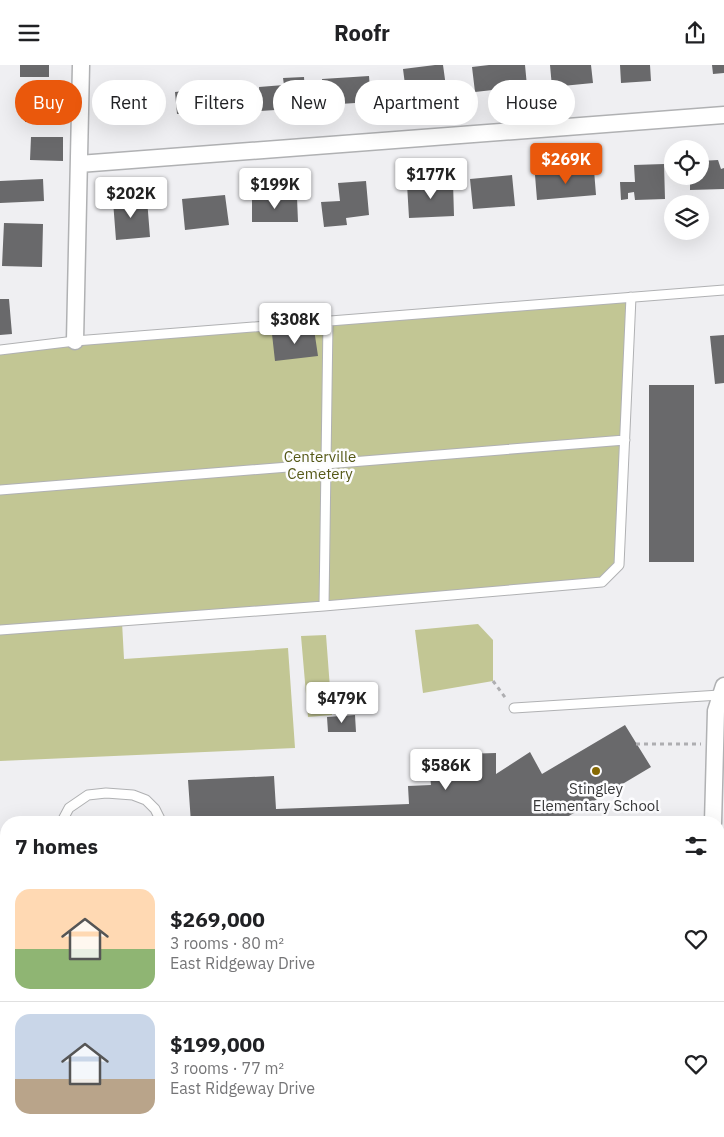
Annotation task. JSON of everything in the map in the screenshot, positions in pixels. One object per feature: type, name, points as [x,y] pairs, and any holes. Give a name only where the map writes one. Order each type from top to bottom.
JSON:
[{"type":"street","points":[[75,341],[81,65]]},
{"type":"street","points":[[79,164],[724,115]]},
{"type":"street","points":[[714,816],[719,764],[714,744],[716,711],[722,691]]},
{"type":"lane","points":[[0,349],[75,341],[724,290]]},
{"type":"lane","points":[[0,630],[324,606],[602,582],[619,565],[631,297]]},
{"type":"lane","points":[[324,606],[328,321]]},
{"type":"lane","points":[[0,490],[625,439]]},
{"type":"lane","points":[[514,708],[722,691]]},
{"type":"lane","points":[[65,816],[69,808],[88,795],[106,793],[133,795],[146,800],[155,809],[158,816]]},
{"type":"path","points":[[493,681],[514,708]]},
{"type":"path","points":[[636,744],[714,744]]},
{"type":"green space","name":"Centerville Cemetery","points":[[631,297],[619,565],[602,582],[122,622],[124,659],[288,648],[295,748],[0,761],[0,350]]},
{"type":"green space","points":[[478,624],[493,640],[493,681],[423,693],[415,630]]},
{"type":"green space","points":[[326,635],[332,715],[308,717],[301,636]]},
{"type":"building","points":[[20,65],[49,65],[49,77],[20,77]]},
{"type":"building","points":[[443,65],[445,80],[404,80],[403,69]]},
{"type":"building","points":[[525,65],[526,80],[488,80],[488,90],[478,92],[478,80],[474,80],[472,67]]},
{"type":"building","points":[[550,65],[591,65],[593,83],[575,85],[575,80],[551,80]]},
{"type":"building","points":[[620,65],[650,65],[651,81],[621,83]]},
{"type":"building","points":[[712,65],[724,65],[724,73],[713,74]]},
{"type":"building","points":[[369,76],[369,80],[355,80],[355,103],[345,104],[345,80],[322,79]]},
{"type":"building","points":[[304,77],[304,80],[283,80],[283,78]]},
{"type":"building","points":[[273,86],[273,110],[263,111],[263,87]]},
{"type":"building","points":[[31,137],[63,137],[63,161],[30,160]]},
{"type":"building","points":[[709,160],[718,160],[721,169],[724,168],[724,189],[690,190],[690,185],[709,185]]},
{"type":"building","points":[[664,164],[664,199],[635,200],[634,192],[628,193],[628,199],[621,200],[620,182],[635,182],[634,165]]},
{"type":"building","points":[[594,170],[596,195],[537,200],[535,175]]},
{"type":"building","points":[[512,175],[515,206],[473,209],[470,179]]},
{"type":"building","points":[[43,179],[44,201],[0,203],[0,181]]},
{"type":"building","points":[[366,181],[369,215],[346,218],[347,225],[324,227],[321,202],[340,201],[338,183]]},
{"type":"building","points":[[453,182],[454,216],[409,218],[407,184]]},
{"type":"building","points":[[225,195],[229,225],[185,230],[182,199]]},
{"type":"building","points":[[297,197],[298,222],[252,222],[252,198]]},
{"type":"building","points":[[147,199],[150,237],[116,240],[113,201]]},
{"type":"building","points":[[4,223],[43,224],[42,267],[2,266]]},
{"type":"building","points":[[0,299],[9,299],[12,334],[0,335]]},
{"type":"building","points":[[314,329],[318,356],[275,361],[272,334]]},
{"type":"building","points":[[724,335],[724,383],[715,384],[710,336]]},
{"type":"building","points":[[649,385],[694,385],[694,562],[649,562]]},
{"type":"building","points":[[355,715],[356,732],[328,732],[327,717]]},
{"type":"building","name":"Stingley Elementary School","points":[[625,725],[651,767],[569,816],[191,816],[188,780],[274,776],[276,809],[409,804],[408,786],[431,785],[428,755],[496,753],[496,774],[530,752],[542,774]]},
{"type":"place","name":"Stingley Elementary School","points":[[596,771]]}]
